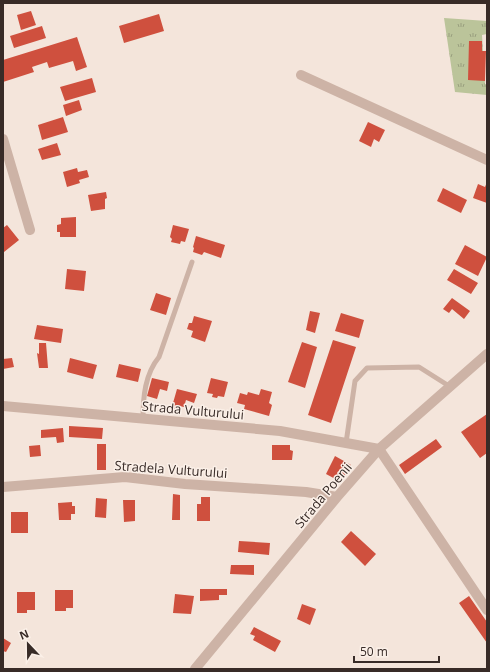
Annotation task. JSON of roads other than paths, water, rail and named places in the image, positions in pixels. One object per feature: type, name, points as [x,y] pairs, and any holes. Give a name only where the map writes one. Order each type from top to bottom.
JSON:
[{"type":"street","points":[[301,75],[487,160]]},
{"type":"street","points":[[3,139],[30,230]]},
{"type":"street","name":"Strada Poenii","points":[[195,669],[337,497],[379,449],[487,354]]},
{"type":"street","name":"Strada Vulturului","points":[[3,406],[280,431],[379,449]]},
{"type":"street","points":[[379,449],[487,610]]},
{"type":"street","name":"Stradela Vulturului","points":[[3,487],[126,477],[185,484],[306,492],[337,497]]},
{"type":"lane","points":[[142,419],[143,396],[149,377],[155,362],[159,357],[192,262]]},
{"type":"lane","points":[[346,443],[355,381],[367,368],[419,367],[449,386]]}]
